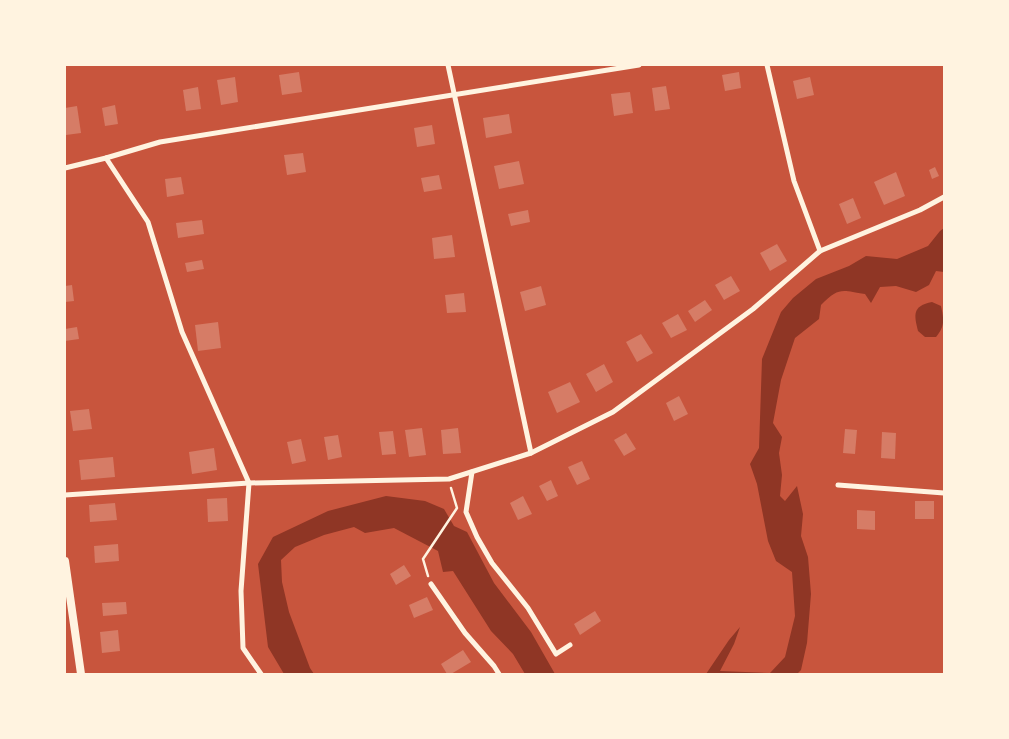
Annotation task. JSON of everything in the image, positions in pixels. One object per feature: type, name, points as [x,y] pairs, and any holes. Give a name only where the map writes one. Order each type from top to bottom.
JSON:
[{"type":"street","points":[[448,65],[531,453]]},
{"type":"street","points":[[65,168],[160,142],[639,65]]},
{"type":"street","points":[[767,65],[794,181],[820,251]]},
{"type":"street","points":[[106,158],[148,222],[182,332],[249,483],[241,591],[243,648],[260,674]]},
{"type":"street","points":[[65,495],[249,483],[449,480],[531,453],[613,412],[753,309],[820,251],[920,210],[944,197]]},
{"type":"street","points":[[472,472],[466,512],[477,538],[492,563],[528,608],[556,654],[570,645]]},
{"type":"street","points":[[838,486],[944,493]]},
{"type":"street","points":[[65,561],[81,674]]},
{"type":"street","points":[[431,584],[465,633],[499,674]]},
{"type":"path","points":[[431,584],[423,559],[457,508],[449,480]]},
{"type":"shaded area","points":[[944,228],[944,272],[936,271],[929,285],[916,292],[896,286],[880,287],[871,303],[865,294],[841,291],[832,295],[821,305],[819,319],[795,338],[781,380],[773,423],[782,437],[779,453],[782,475],[780,496],[785,501],[797,486],[803,514],[801,536],[808,557],[811,594],[807,643],[801,670],[797,674],[706,674],[740,627],[734,644],[720,671],[770,673],[785,657],[795,616],[792,572],[776,561],[768,541],[757,484],[750,464],[759,448],[762,359],[781,312],[793,298],[816,279],[849,266],[866,256],[897,259],[928,246]]},
{"type":"shaded area","points":[[932,302],[941,306],[942,326],[936,337],[925,337],[918,331],[915,316],[921,306]]},
{"type":"shaded area","points":[[386,496],[425,501],[444,509],[454,526],[467,532],[494,583],[531,632],[555,674],[525,674],[513,654],[491,631],[453,571],[443,572],[438,551],[394,528],[365,533],[354,527],[324,535],[295,547],[281,560],[282,582],[289,612],[314,674],[284,674],[268,647],[258,564],[273,537],[328,511]]},
{"type":"building","points":[[299,72],[302,92],[282,95],[279,75]]},
{"type":"building","points":[[739,72],[741,88],[725,91],[722,75]]},
{"type":"building","points":[[235,77],[238,102],[221,105],[217,80]]},
{"type":"building","points":[[810,77],[814,95],[797,99],[793,81]]},
{"type":"building","points":[[666,86],[670,109],[655,111],[652,88]]},
{"type":"building","points":[[198,87],[201,109],[186,111],[183,90]]},
{"type":"building","points":[[630,92],[633,113],[614,116],[611,94]]},
{"type":"building","points":[[115,105],[118,124],[105,126],[102,108]]},
{"type":"building","points":[[77,106],[81,133],[66,135],[65,108]]},
{"type":"building","points":[[509,114],[512,133],[486,138],[483,118]]},
{"type":"building","points":[[432,125],[435,144],[417,147],[414,128]]},
{"type":"building","points":[[303,153],[306,172],[287,175],[284,155]]},
{"type":"building","points":[[519,161],[524,184],[499,189],[494,166]]},
{"type":"building","points":[[935,167],[939,176],[932,179],[929,170]]},
{"type":"building","points":[[896,172],[905,196],[884,205],[874,182]]},
{"type":"building","points":[[439,175],[442,189],[424,192],[421,178]]},
{"type":"building","points":[[181,177],[184,194],[167,197],[165,179]]},
{"type":"building","points":[[853,198],[861,218],[847,224],[839,204]]},
{"type":"building","points":[[528,210],[530,222],[511,226],[508,214]]},
{"type":"building","points":[[202,220],[204,234],[178,238],[176,223]]},
{"type":"building","points":[[452,235],[455,257],[434,259],[432,238]]},
{"type":"building","points":[[777,244],[787,261],[770,271],[760,253]]},
{"type":"building","points":[[202,260],[204,269],[187,272],[185,263]]},
{"type":"building","points":[[731,276],[740,291],[724,300],[715,285]]},
{"type":"building","points":[[72,285],[74,301],[65,302],[65,286]]},
{"type":"building","points":[[541,286],[546,305],[525,311],[520,292]]},
{"type":"building","points":[[464,293],[466,312],[447,313],[445,295]]},
{"type":"building","points":[[705,300],[712,310],[695,322],[688,311]]},
{"type":"building","points":[[678,314],[687,330],[671,338],[662,323]]},
{"type":"building","points":[[218,322],[221,348],[198,351],[195,325]]},
{"type":"building","points":[[77,327],[79,339],[65,341],[65,329]]},
{"type":"building","points":[[641,334],[653,353],[637,362],[626,342]]},
{"type":"building","points":[[604,364],[613,382],[596,392],[586,374]]},
{"type":"building","points":[[570,382],[580,402],[557,413],[548,392]]},
{"type":"building","points":[[679,396],[688,414],[674,421],[666,403]]},
{"type":"building","points":[[89,409],[92,429],[73,431],[70,411]]},
{"type":"building","points":[[422,428],[426,455],[409,457],[405,430]]},
{"type":"building","points":[[458,428],[461,453],[443,454],[441,430]]},
{"type":"building","points":[[845,429],[857,430],[855,454],[843,453]]},
{"type":"building","points":[[393,431],[396,454],[382,455],[379,432]]},
{"type":"building","points":[[882,432],[896,433],[895,459],[881,458]]},
{"type":"building","points":[[626,433],[636,449],[624,456],[614,440]]},
{"type":"building","points":[[338,435],[342,457],[328,460],[324,437]]},
{"type":"building","points":[[301,439],[306,461],[292,464],[287,442]]},
{"type":"building","points":[[214,448],[217,470],[192,474],[189,452]]},
{"type":"building","points":[[113,457],[115,477],[81,480],[79,460]]},
{"type":"building","points":[[582,461],[590,479],[577,485],[568,467]]},
{"type":"building","points":[[551,480],[558,496],[547,501],[539,486]]},
{"type":"building","points":[[523,496],[532,514],[518,520],[510,503]]},
{"type":"building","points":[[227,498],[228,521],[208,522],[207,499]]},
{"type":"building","points":[[915,501],[934,501],[934,519],[915,519]]},
{"type":"building","points":[[115,503],[117,520],[90,522],[89,505]]},
{"type":"building","points":[[857,510],[875,511],[875,530],[857,529]]},
{"type":"building","points":[[118,544],[119,561],[95,563],[94,546]]},
{"type":"building","points":[[404,565],[411,576],[396,585],[390,574]]},
{"type":"building","points":[[427,597],[433,610],[414,618],[409,605]]},
{"type":"building","points":[[126,602],[127,614],[103,616],[102,603]]},
{"type":"building","points":[[595,611],[601,621],[580,635],[574,624]]},
{"type":"building","points":[[118,630],[120,651],[102,653],[100,632]]},
{"type":"building","points":[[463,650],[471,662],[451,674],[447,674],[441,664]]}]
